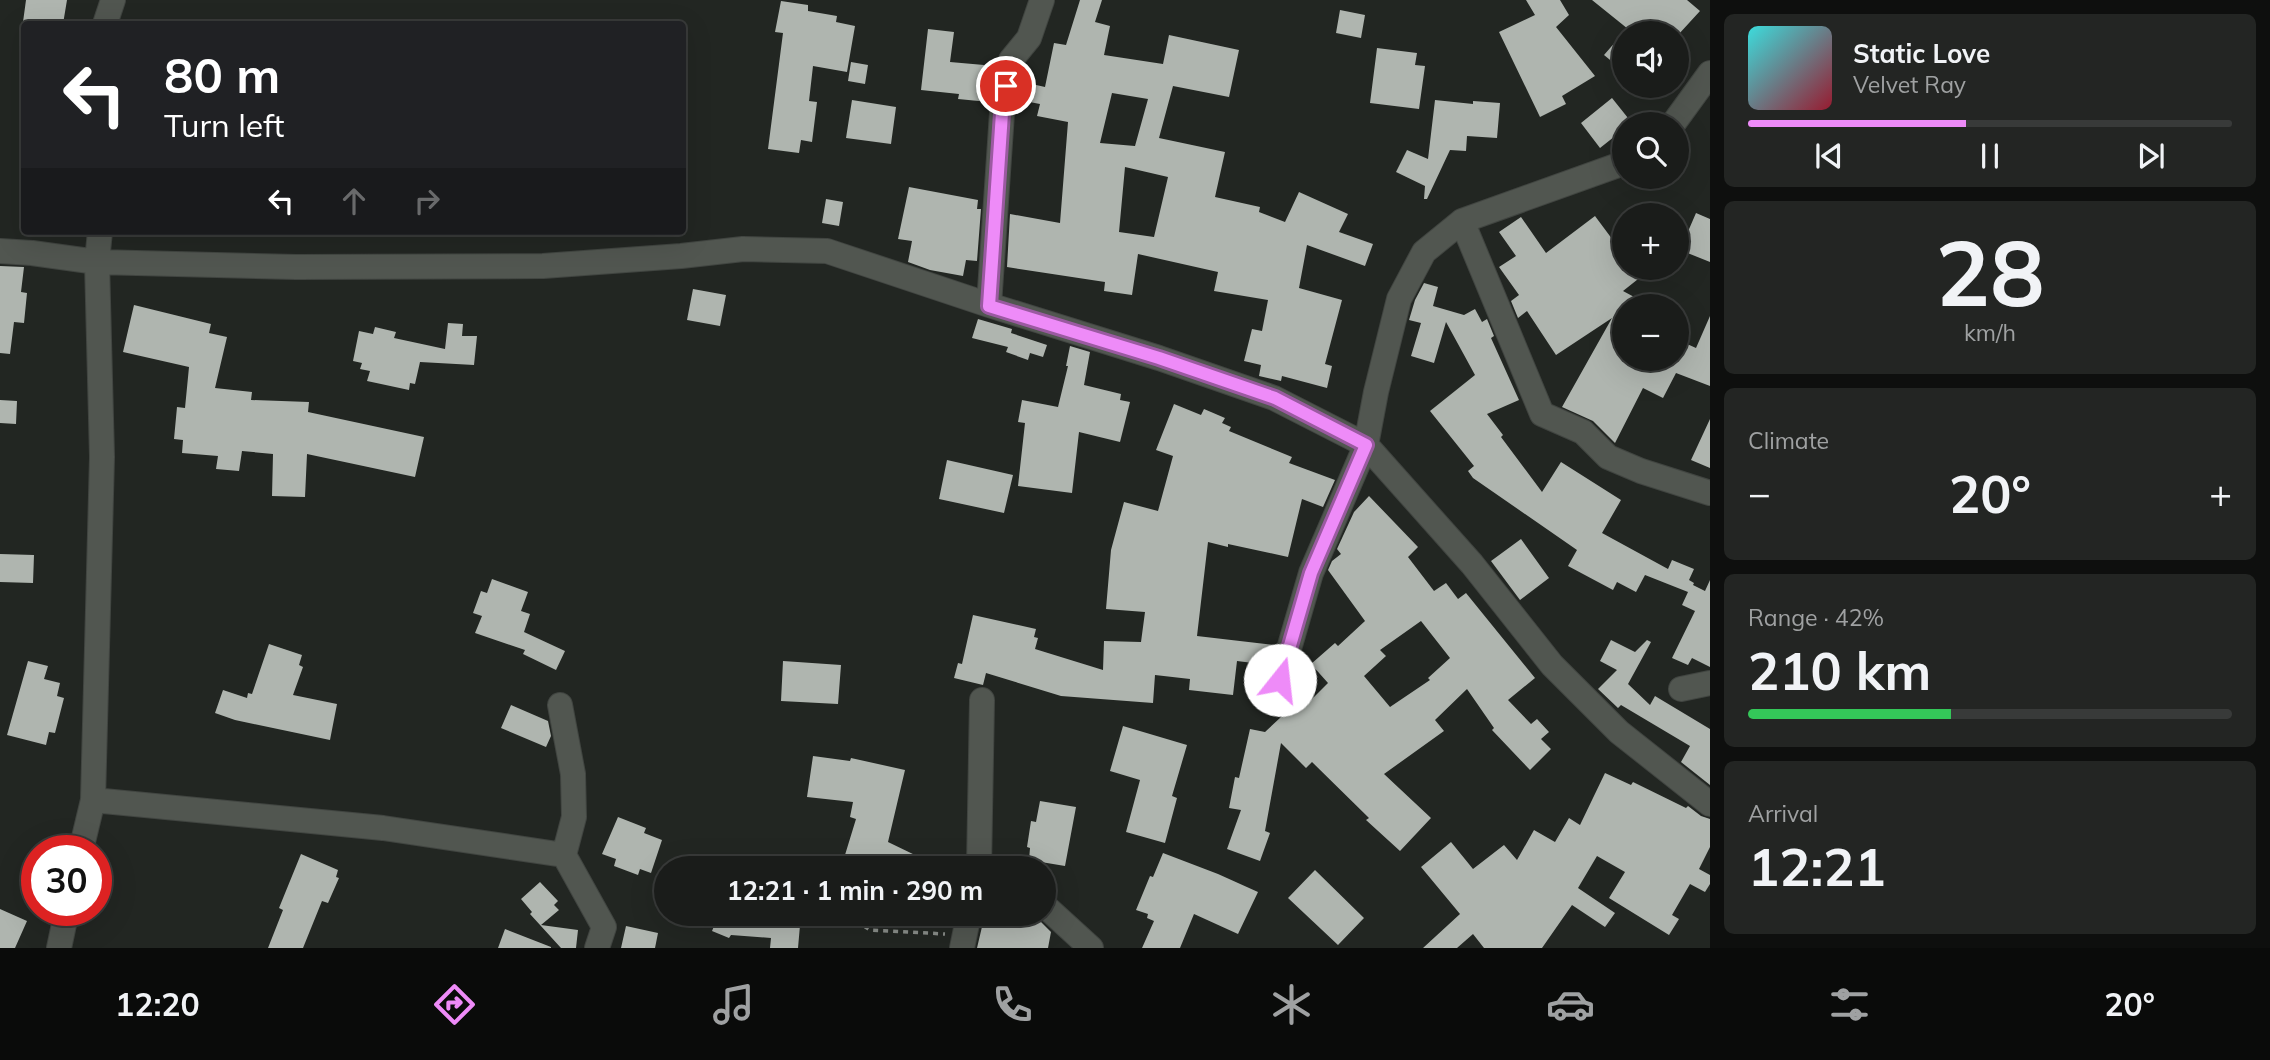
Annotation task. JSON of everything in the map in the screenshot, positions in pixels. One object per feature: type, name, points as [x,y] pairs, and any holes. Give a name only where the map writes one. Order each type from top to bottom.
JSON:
[{"type":"street","points":[[107,21],[113,0]]},
{"type":"street","points":[[989,306],[1002,113],[1011,60],[1029,38],[1042,0]]},
{"type":"street","points":[[1682,112],[1710,73]]},
{"type":"street","points":[[1280,680],[1311,573],[1366,445],[1376,391],[1399,299],[1424,252],[1462,221],[1612,167]]},
{"type":"street","points":[[1462,221],[1542,414],[1583,432],[1608,457],[1640,471],[1710,493]]},
{"type":"street","points":[[85,835],[93,800],[102,457],[97,262],[100,235]]},
{"type":"street","points":[[0,251],[97,262],[296,267],[543,266],[743,249],[827,251],[989,306],[1159,358],[1275,398],[1366,445],[1472,564],[1552,665],[1619,732],[1710,804]]},
{"type":"street","points":[[1681,689],[1710,683]]},
{"type":"street","points":[[982,700],[984,856]]},
{"type":"street","points":[[560,705],[574,785],[574,817],[564,855],[604,927],[597,948]]},
{"type":"street","points":[[93,800],[383,828],[564,855]]},
{"type":"street","points":[[1056,916],[1091,948]]},
{"type":"street","points":[[58,948],[63,926]]},
{"type":"path","points":[[864,926],[870,930],[965,932]]},
{"type":"building","points":[[26,0],[67,0],[64,21],[23,21]]},
{"type":"building","points":[[1080,0],[1102,0],[1095,22],[1110,26],[1104,55],[1163,64],[1169,35],[1239,50],[1229,97],[1173,86],[1159,138],[1225,152],[1215,197],[1260,207],[1259,212],[1285,222],[1299,192],[1348,214],[1339,232],[1373,244],[1365,266],[1307,245],[1299,288],[1342,300],[1325,364],[1332,366],[1327,388],[1282,376],[1281,381],[1259,376],[1261,365],[1244,361],[1252,329],[1262,331],[1268,300],[1214,291],[1218,272],[1138,254],[1132,295],[1104,291],[1105,282],[1007,267],[1010,214],[1060,223],[1068,122],[1037,116],[1040,104],[1019,100],[1023,82],[1045,87],[1054,43],[1066,45]],"holes":[[[1112,93],[1148,99],[1135,146],[1100,143]],[[1125,167],[1168,177],[1154,237],[1119,232]]]},
{"type":"building","points":[[1526,0],[1560,0],[1569,15],[1556,27],[1595,76],[1562,96],[1566,104],[1540,117],[1499,32],[1535,15]]},
{"type":"building","points":[[1592,0],[1687,0],[1700,11],[1689,23],[1618,21]]},
{"type":"building","points":[[781,1],[808,5],[808,11],[837,16],[836,22],[855,26],[847,72],[813,66],[809,101],[817,102],[812,142],[801,140],[799,153],[768,149],[783,33],[775,32]]},
{"type":"building","points":[[1340,10],[1365,15],[1361,38],[1336,33]]},
{"type":"building","points":[[928,29],[954,32],[950,62],[984,65],[983,73],[992,74],[989,102],[958,99],[959,94],[921,90]]},
{"type":"building","points":[[1612,46],[1612,62],[1604,55]]},
{"type":"building","points":[[1377,48],[1417,53],[1415,65],[1425,66],[1419,109],[1370,103]]},
{"type":"building","points":[[851,62],[868,65],[865,84],[848,81]]},
{"type":"building","points":[[1612,98],[1623,112],[1612,112],[1612,138],[1600,148],[1581,123]]},
{"type":"building","points":[[852,100],[896,107],[891,144],[846,138]]},
{"type":"building","points":[[1435,100],[1473,104],[1473,101],[1500,103],[1497,138],[1467,136],[1466,151],[1450,150],[1427,199],[1424,199],[1425,186],[1396,172],[1407,150],[1428,159]]},
{"type":"building","points":[[909,187],[978,200],[977,209],[981,209],[977,261],[966,260],[963,276],[930,270],[908,262],[912,241],[898,239]]},
{"type":"building","points":[[826,199],[843,202],[839,226],[822,223]]},
{"type":"building","points":[[1696,213],[1710,219],[1710,262],[1689,254],[1689,229]]},
{"type":"building","points":[[1595,216],[1612,239],[1612,280],[1637,280],[1623,291],[1629,294],[1612,294],[1612,318],[1556,355],[1527,311],[1518,318],[1511,301],[1519,295],[1499,267],[1516,256],[1499,232],[1521,217],[1546,253]]},
{"type":"building","points":[[0,266],[24,267],[21,292],[27,293],[24,323],[14,322],[10,354],[0,353]]},
{"type":"building","points":[[1424,283],[1438,287],[1433,306],[1464,315],[1475,309],[1482,322],[1487,319],[1494,336],[1491,338],[1519,400],[1487,414],[1542,492],[1561,462],[1621,500],[1602,533],[1668,569],[1672,560],[1694,569],[1689,580],[1705,591],[1710,580],[1710,667],[1692,658],[1688,665],[1672,658],[1695,611],[1682,605],[1688,592],[1645,575],[1636,592],[1617,582],[1613,590],[1568,566],[1577,550],[1473,478],[1468,471],[1474,466],[1430,411],[1475,375],[1446,322],[1434,363],[1411,356],[1421,323],[1409,320]]},
{"type":"building","points":[[693,289],[726,295],[720,326],[687,320]]},
{"type":"building","points":[[134,305],[211,324],[209,333],[227,337],[215,388],[252,392],[251,400],[309,402],[308,412],[424,437],[415,477],[307,454],[305,497],[272,496],[273,454],[242,451],[239,471],[216,469],[218,456],[182,453],[183,440],[174,439],[177,407],[185,408],[189,367],[123,352]]},
{"type":"building","points":[[1710,316],[1710,386],[1676,373],[1663,398],[1643,388],[1615,443],[1593,421],[1562,407],[1612,318],[1612,371],[1689,371],[1689,345],[1696,348]]},
{"type":"building","points":[[978,319],[1012,329],[1011,333],[1047,345],[1043,357],[1030,353],[1028,360],[1006,352],[1008,347],[972,338]]},
{"type":"building","points":[[448,323],[463,324],[462,336],[477,336],[474,365],[420,362],[415,384],[410,383],[409,390],[367,381],[370,371],[360,369],[362,363],[353,361],[359,331],[373,334],[375,327],[396,332],[394,338],[445,349]]},
{"type":"building","points":[[1070,346],[1090,352],[1084,385],[1121,394],[1120,400],[1130,402],[1120,442],[1079,432],[1072,493],[1018,486],[1025,423],[1018,422],[1022,400],[1058,407]]},
{"type":"building","points":[[0,400],[17,401],[16,424],[0,423]]},
{"type":"building","points":[[1174,404],[1201,415],[1204,409],[1225,418],[1222,423],[1231,427],[1229,431],[1292,457],[1289,463],[1335,480],[1323,507],[1302,499],[1288,557],[1208,542],[1197,636],[1275,645],[1269,665],[1237,661],[1233,695],[1189,690],[1190,679],[1155,675],[1153,703],[1061,696],[986,673],[983,685],[954,678],[958,663],[962,664],[973,615],[1036,629],[1034,637],[1038,638],[1035,649],[1103,670],[1104,641],[1141,642],[1145,612],[1106,609],[1111,550],[1124,502],[1158,511],[1173,456],[1156,450]]},
{"type":"building","points":[[1710,419],[1710,468],[1691,460]]},
{"type":"building","points":[[947,460],[1013,475],[1004,513],[939,499]]},
{"type":"building","points":[[1369,496],[1418,547],[1408,557],[1434,591],[1446,583],[1458,599],[1466,593],[1535,678],[1508,700],[1531,724],[1537,719],[1549,732],[1541,739],[1551,749],[1530,770],[1492,730],[1494,728],[1467,689],[1435,720],[1444,731],[1384,774],[1431,818],[1400,851],[1366,820],[1369,818],[1312,762],[1306,768],[1281,743],[1265,831],[1270,833],[1260,861],[1227,849],[1241,810],[1229,808],[1235,777],[1239,778],[1250,729],[1265,732],[1295,704],[1301,710],[1328,683],[1311,664],[1335,643],[1338,646],[1365,621],[1328,570],[1332,561],[1341,554],[1337,549],[1354,512]],"holes":[[[1421,621],[1450,658],[1428,678],[1430,680],[1390,707],[1364,676],[1386,656],[1380,650]]]},
{"type":"building","points":[[1521,539],[1549,578],[1520,600],[1491,561]]},
{"type":"building","points":[[0,554],[34,555],[33,583],[0,582]]},
{"type":"building","points":[[492,579],[528,592],[521,611],[530,614],[524,632],[565,651],[556,670],[523,654],[525,650],[475,633],[482,616],[473,613],[481,591],[487,593]]},
{"type":"building","points":[[1611,640],[1635,652],[1647,640],[1651,642],[1628,684],[1650,705],[1655,696],[1710,729],[1710,785],[1681,762],[1690,746],[1621,705],[1618,708],[1598,689],[1617,670],[1600,661]]},
{"type":"building","points":[[269,644],[302,655],[299,665],[303,667],[293,695],[337,704],[330,740],[235,720],[215,713],[223,690],[247,698],[248,693],[252,694]]},
{"type":"building","points":[[28,661],[48,666],[44,679],[60,683],[57,696],[64,698],[55,733],[49,732],[46,745],[7,735]]},
{"type":"building","points":[[783,661],[841,665],[838,704],[781,701]]},
{"type":"building","points":[[511,705],[548,721],[551,736],[546,747],[501,728]]},
{"type":"building","points":[[1123,726],[1187,745],[1172,796],[1177,798],[1165,843],[1126,832],[1140,780],[1110,771]]},
{"type":"building","points":[[813,756],[850,761],[851,758],[905,770],[888,842],[917,856],[845,856],[856,819],[850,817],[853,802],[807,797]]},
{"type":"building","points":[[1605,773],[1631,785],[1633,782],[1686,808],[1688,806],[1710,819],[1710,847],[1699,869],[1710,875],[1710,884],[1705,892],[1690,884],[1672,915],[1679,919],[1669,935],[1609,898],[1625,872],[1597,856],[1578,888],[1615,913],[1605,927],[1572,905],[1542,948],[1484,948],[1473,934],[1457,948],[1423,948],[1460,914],[1421,867],[1451,842],[1473,869],[1504,845],[1517,860],[1534,830],[1555,842],[1569,818],[1580,825]]},
{"type":"building","points":[[1040,801],[1076,807],[1065,866],[1056,864],[1056,856],[1029,856],[1030,848],[1027,847],[1031,821],[1036,822]]},
{"type":"building","points":[[618,817],[646,828],[644,833],[662,840],[657,856],[654,856],[651,873],[640,869],[638,875],[614,866],[616,859],[602,854]]},
{"type":"building","points":[[1163,853],[1258,892],[1238,934],[1194,914],[1180,948],[1142,948],[1154,921],[1147,918],[1148,914],[1136,910]]},
{"type":"building","points":[[301,854],[338,870],[336,877],[339,878],[328,903],[322,901],[303,948],[268,948],[283,910],[279,908]]},
{"type":"building","points":[[1315,870],[1364,918],[1338,945],[1288,898]]},
{"type":"building","points":[[540,882],[558,901],[554,905],[559,910],[541,925],[578,930],[576,948],[561,948],[530,914],[532,912],[521,899]]},
{"type":"building","points":[[0,909],[21,918],[21,926],[25,926],[15,948],[0,948]]},
{"type":"building","points":[[626,926],[658,933],[655,948],[621,948]]},
{"type":"building","points":[[714,926],[800,926],[798,948],[770,948],[771,938],[731,935],[729,938],[712,931]]},
{"type":"building","points":[[982,926],[1045,926],[1051,932],[1048,948],[977,948]]},
{"type":"building","points":[[505,929],[551,947],[551,948],[498,948]]},
{"type":"route","points":[[1006,86],[989,306],[1159,358],[1275,398],[1366,445],[1311,573],[1280,680]]}]
